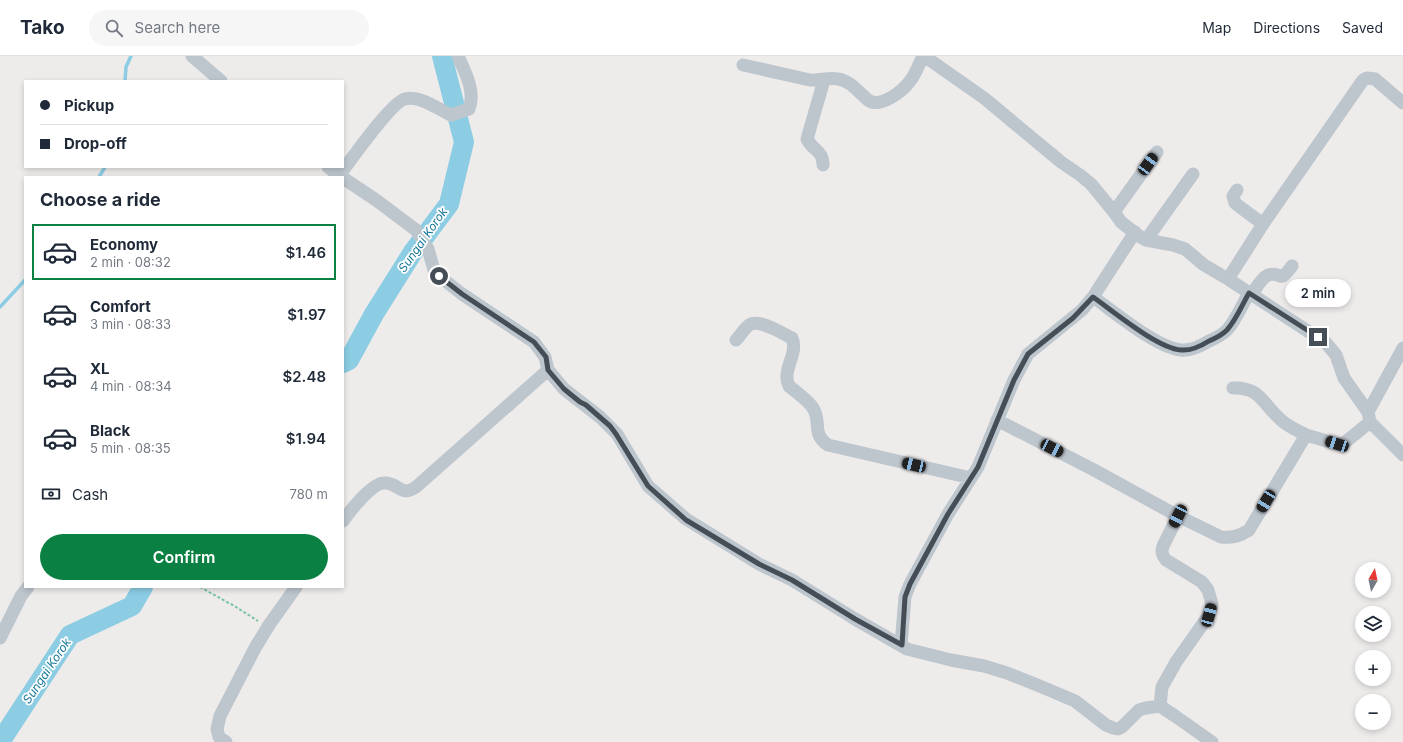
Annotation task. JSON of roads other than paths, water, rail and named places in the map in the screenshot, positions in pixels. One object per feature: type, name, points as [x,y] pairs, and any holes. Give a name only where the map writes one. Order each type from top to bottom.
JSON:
[{"type":"street","points":[[192,56],[221,80]]},
{"type":"street","points":[[341,176],[396,103],[405,99],[418,99],[451,115],[469,109],[472,101],[471,89],[458,56]]},
{"type":"street","points":[[743,65],[810,80],[838,79],[853,86],[869,101],[873,102],[890,99],[910,82],[923,56],[984,98],[1091,184],[1121,222],[1146,240],[1186,249],[1204,265],[1326,343],[1336,355],[1344,378],[1369,417],[1403,455]]},
{"type":"street","points":[[1228,279],[1263,224],[1363,80],[1366,78],[1375,79],[1402,101]]},
{"type":"street","points":[[823,165],[821,154],[810,144],[807,139],[824,80]]},
{"type":"street","points":[[1114,212],[1157,152]]},
{"type":"street","points":[[329,168],[339,176]]},
{"type":"street","points":[[1146,240],[1194,174]]},
{"type":"street","points":[[344,180],[376,200],[416,230],[428,249],[434,270],[439,276],[462,294],[534,342],[546,357],[548,370],[564,389],[586,405],[610,426],[648,486],[686,520],[759,564],[792,580],[861,623],[907,649],[990,668],[1042,687],[1074,701],[1106,725],[1113,728],[1118,729],[1139,710],[1160,706],[1212,742]]},
{"type":"street","points":[[1237,190],[1233,196],[1235,203],[1263,224]]},
{"type":"street","points":[[902,645],[905,597],[910,584],[941,526],[978,467],[1014,380],[1028,354],[1073,318],[1093,297],[1135,232]]},
{"type":"street","points":[[1093,297],[1135,328],[1156,341],[1179,350],[1186,350],[1200,347],[1216,338],[1227,329],[1250,294],[1266,276],[1285,276],[1292,266]]},
{"type":"street","points":[[736,340],[749,324],[756,322],[765,324],[792,338],[794,342],[793,351],[786,376],[787,382],[789,386],[813,407],[816,415],[819,436],[821,440],[828,445],[971,478]]},
{"type":"street","points":[[1233,388],[1245,388],[1253,392],[1263,400],[1278,418],[1287,425],[1306,435],[1337,444],[1343,444],[1369,417],[1403,348]]},
{"type":"street","points":[[344,520],[350,511],[378,484],[386,482],[404,492],[409,492],[416,487],[548,370]]},
{"type":"street","points":[[997,420],[1094,470],[1178,516],[1221,537],[1229,538],[1239,536],[1249,530],[1306,435]]},
{"type":"street","points":[[1160,706],[1162,688],[1176,662],[1209,615],[1212,604],[1208,590],[1202,582],[1166,560],[1161,551],[1178,516]]},
{"type":"street","points":[[0,638],[21,596],[27,588]]},
{"type":"street","points":[[226,742],[219,737],[217,729],[220,716],[255,648],[295,588]]},
{"type":"waterway","points":[[125,80],[126,67],[131,56]]},
{"type":"waterway","name":"Sungai Korok","points":[[344,362],[349,360],[374,314],[413,252],[449,204],[464,142],[442,56]]},
{"type":"waterway","points":[[100,176],[104,168]]},
{"type":"waterway","points":[[0,307],[24,281]]},
{"type":"waterway","name":"Sungai Korok","points":[[0,742],[70,635],[132,606],[142,588]]}]
